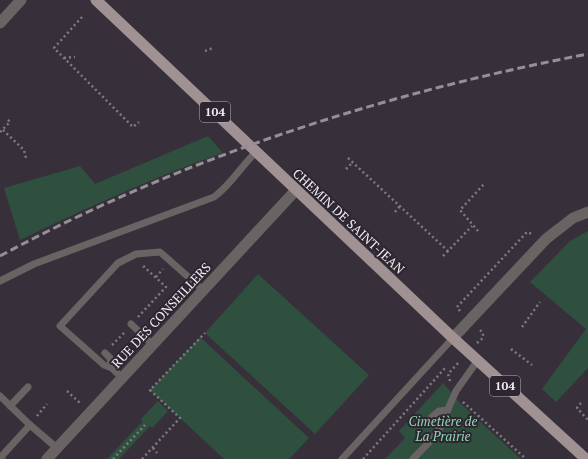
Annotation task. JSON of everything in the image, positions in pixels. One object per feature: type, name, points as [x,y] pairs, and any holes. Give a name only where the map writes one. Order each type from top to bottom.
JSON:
[{"type":"main road","name":"CHEMIN DE SAINT-JEAN","points":[[96,0],[453,338],[586,459]]},
{"type":"street","points":[[0,23],[21,0]]},
{"type":"street","name":"RUE DES CONSEILLERS","points":[[47,459],[296,190]]},
{"type":"street","points":[[453,338],[546,239],[573,218],[588,212]]},
{"type":"lane","points":[[0,281],[34,264],[214,197],[228,186],[242,165],[257,152]]},
{"type":"lane","points":[[122,378],[112,368],[104,365],[60,326],[118,263],[136,254],[160,252],[203,290]]},
{"type":"lane","points":[[132,324],[153,345]]},
{"type":"lane","points":[[342,459],[453,338]]},
{"type":"lane","points":[[105,353],[110,358],[112,368]]},
{"type":"lane","points":[[413,459],[437,434],[462,381],[478,360]]},
{"type":"lane","points":[[10,406],[28,387]]},
{"type":"lane","points":[[0,396],[57,448]]},
{"type":"lane","points":[[432,417],[440,411],[448,410]]},
{"type":"lane","points":[[1,458],[30,424]]},
{"type":"path","points":[[82,18],[54,48],[133,128],[139,122]]},
{"type":"path","points":[[205,51],[213,48]]},
{"type":"path","points":[[64,58],[75,57]]},
{"type":"path","points":[[6,118],[10,122],[1,131],[24,150],[26,158]]},
{"type":"path","points":[[348,158],[448,251]]},
{"type":"path","points":[[346,169],[353,162]]},
{"type":"path","points":[[478,231],[472,226],[460,210],[486,183]]},
{"type":"path","points":[[394,212],[400,206]]},
{"type":"path","points":[[443,256],[472,226]]},
{"type":"path","points":[[457,307],[527,232]]},
{"type":"path","points":[[105,353],[166,287],[136,260]]},
{"type":"path","points":[[522,328],[540,302]]},
{"type":"path","points":[[142,459],[180,418],[150,390],[205,333]]},
{"type":"path","points":[[483,333],[483,338]]},
{"type":"path","points":[[511,349],[532,364]]},
{"type":"path","points":[[363,459],[446,367]]},
{"type":"path","points":[[450,371],[448,379],[452,385]]},
{"type":"path","points":[[67,391],[81,404]]},
{"type":"path","points":[[461,400],[526,459]]},
{"type":"path","points":[[581,404],[576,408],[588,420]]},
{"type":"path","points":[[113,459],[145,425]]},
{"type":"path","points":[[152,448],[157,452]]},
{"type":"green space","points":[[208,136],[223,153],[146,183],[20,240],[4,188],[80,166],[95,184]]},
{"type":"green space","points":[[588,231],[588,368],[556,402],[542,389],[586,329],[530,282],[570,241]]},
{"type":"green space","points":[[258,274],[369,375],[315,434],[205,333]]},
{"type":"green space","points":[[200,337],[309,438],[289,459],[224,459],[150,390]]},
{"type":"green space","name":"Cimetière de La Prairie","points":[[443,383],[460,403],[521,459],[385,459],[405,438],[399,431]]},
{"type":"green space","points":[[158,401],[168,411],[152,428],[150,426],[119,459],[107,459],[142,422],[141,419]]},
{"type":"railway","points":[[0,256],[70,220],[141,188],[286,132],[436,88],[588,54]]}]
